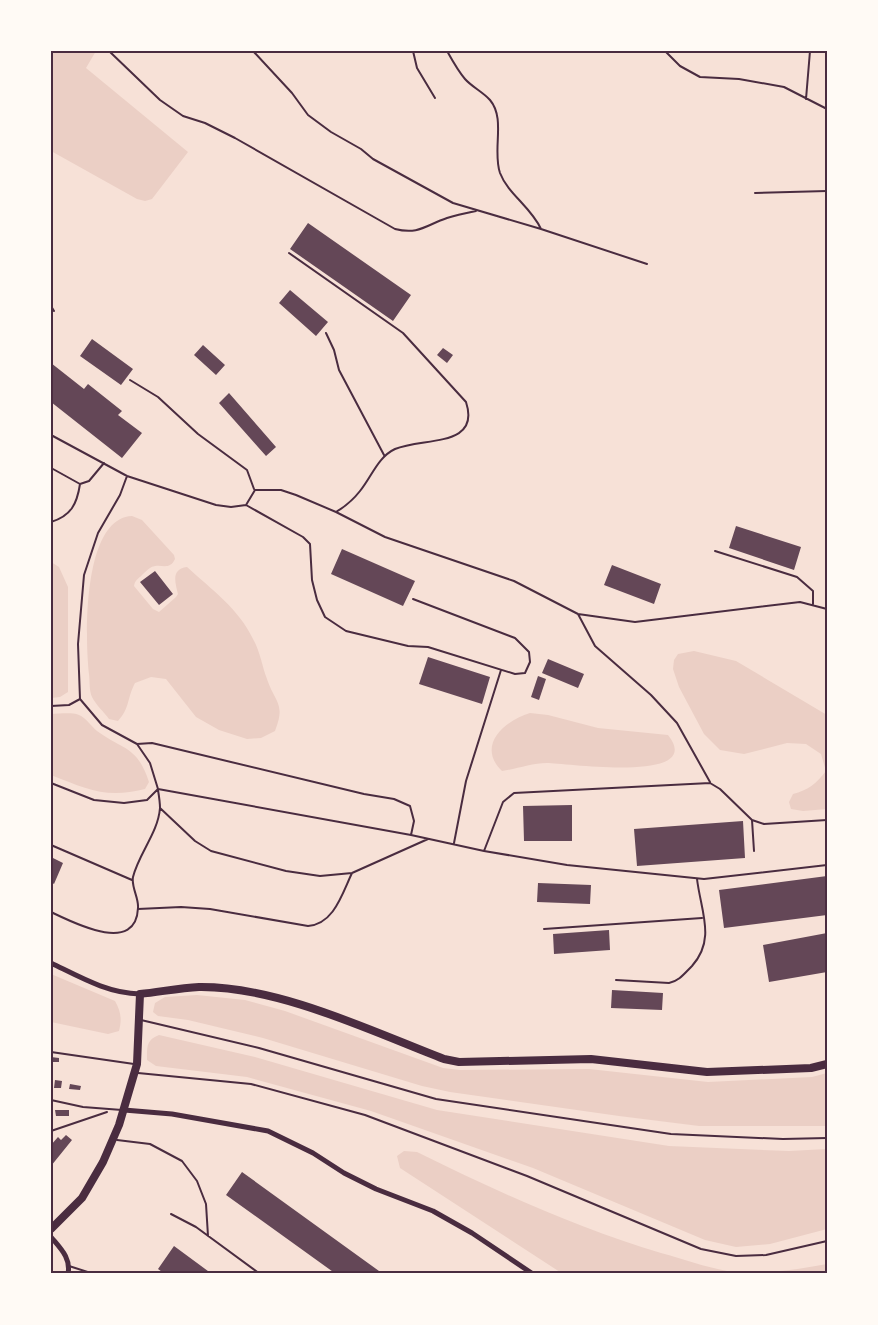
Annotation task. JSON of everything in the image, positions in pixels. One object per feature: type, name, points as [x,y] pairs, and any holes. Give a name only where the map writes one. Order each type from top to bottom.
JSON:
[{"type":"main road","points":[[51,1229],[82,1198],[114,1139],[136,1069],[140,994],[201,987],[245,992],[324,1013],[444,1059],[459,1062],[591,1059],[707,1072],[811,1068],[827,1064]]},
{"type":"street","points":[[51,963],[97,986],[126,994],[140,994]]},
{"type":"street","points":[[124,1110],[172,1114],[268,1131],[313,1153],[344,1173],[376,1189],[433,1211],[472,1233],[534,1274]]},
{"type":"street","points":[[51,1237],[64,1252],[69,1266],[68,1274]]},
{"type":"lane","points":[[109,51],[160,100],[183,116],[205,123],[235,138],[395,229],[422,230],[446,218],[478,211]]},
{"type":"lane","points":[[253,51],[285,85],[308,116],[412,182],[453,203],[647,264]]},
{"type":"lane","points":[[413,51],[417,68],[435,98]]},
{"type":"lane","points":[[447,51],[464,78],[490,101],[498,120],[496,152],[501,173],[510,188],[535,216],[541,230]]},
{"type":"lane","points":[[665,51],[680,66],[700,77],[739,79],[784,87],[827,109]]},
{"type":"lane","points":[[806,99],[810,51]]},
{"type":"lane","points":[[754,193],[827,191]]},
{"type":"lane","points":[[289,253],[403,333],[466,402],[470,414],[469,424],[459,434],[398,448],[384,455],[350,503],[336,512]]},
{"type":"lane","points":[[51,306],[54,311]]},
{"type":"lane","points":[[326,333],[339,369],[384,455]]},
{"type":"lane","points":[[130,380],[158,397],[198,434],[234,459],[246,470],[255,490]]},
{"type":"lane","points":[[51,435],[127,476],[216,505],[231,507],[246,505],[303,537],[310,544],[312,580],[317,600],[325,617],[346,631],[408,646],[428,647],[515,674],[525,673],[530,662],[529,652],[515,638],[413,599]]},
{"type":"lane","points":[[53,469],[80,484],[89,481],[104,463]]},
{"type":"lane","points":[[51,912],[100,932],[117,934],[128,930],[135,922],[138,909],[132,879],[156,825],[160,808],[158,789],[150,763],[137,744],[102,725],[80,699],[78,644],[84,575],[98,533],[120,495],[127,476]]},
{"type":"lane","points":[[51,522],[62,519],[72,510],[80,484]]},
{"type":"lane","points":[[246,505],[255,490]]},
{"type":"lane","points":[[255,490],[281,490],[296,495],[386,537],[514,581],[578,614],[635,622],[800,602],[827,609]]},
{"type":"lane","points":[[715,551],[797,576],[813,591],[813,604]]},
{"type":"lane","points":[[578,614],[595,646],[651,695],[677,723],[710,783],[720,789],[752,820],[764,824],[827,820]]},
{"type":"lane","points":[[453,844],[466,781],[501,670]]},
{"type":"lane","points":[[51,706],[69,705],[80,699]]},
{"type":"lane","points":[[137,744],[152,743],[364,794],[394,799],[410,806],[414,821],[411,835]]},
{"type":"lane","points":[[51,783],[94,800],[124,803],[147,800],[158,789]]},
{"type":"lane","points":[[484,851],[503,802],[514,793],[710,783]]},
{"type":"lane","points":[[158,789],[567,865],[697,879],[827,865]]},
{"type":"lane","points":[[160,808],[195,841],[211,851],[286,871],[320,876],[352,873],[428,839]]},
{"type":"lane","points":[[752,820],[754,852]]},
{"type":"lane","points":[[51,845],[132,879]]},
{"type":"lane","points":[[138,909],[181,907],[210,909],[315,926],[325,922],[332,914],[352,873]]},
{"type":"lane","points":[[616,981],[669,983],[681,978],[700,957],[705,945],[706,933],[697,879]]},
{"type":"lane","points":[[544,929],[703,918]]},
{"type":"lane","points":[[139,1020],[259,1048],[436,1099],[670,1134],[827,1138]]},
{"type":"lane","points":[[51,1052],[136,1069],[251,1084],[365,1115],[527,1176],[701,1249],[736,1256],[766,1255],[827,1241]]},
{"type":"lane","points":[[51,1100],[110,1111],[124,1110]]},
{"type":"lane","points":[[51,1131],[110,1111]]},
{"type":"lane","points":[[114,1139],[150,1144],[182,1161],[197,1180],[206,1204],[208,1236]]},
{"type":"lane","points":[[171,1214],[208,1236],[260,1274]]},
{"type":"lane","points":[[69,1266],[94,1274]]},
{"type":"shaded area","points":[[51,51],[96,51],[86,68],[188,152],[152,199],[145,201],[137,199],[51,151]]},
{"type":"shaded area","points":[[132,516],[142,520],[174,555],[175,559],[170,565],[150,568],[135,582],[134,586],[153,609],[159,612],[178,594],[176,573],[187,567],[224,600],[247,628],[257,648],[278,704],[280,714],[275,731],[261,738],[247,739],[219,730],[196,717],[166,679],[151,677],[135,683],[125,712],[118,721],[109,719],[94,700],[90,689],[87,635],[90,583],[95,558],[104,537],[116,522]]},
{"type":"shaded area","points":[[51,562],[59,567],[68,587],[68,692],[60,697],[51,698]]},
{"type":"shaded area","points":[[694,651],[736,661],[827,715],[827,809],[803,811],[791,809],[789,802],[793,794],[811,786],[826,771],[821,754],[806,744],[787,743],[744,754],[720,750],[704,734],[679,687],[673,669],[674,660],[678,654]]},
{"type":"shaded area","points":[[530,713],[548,715],[598,728],[668,735],[675,750],[668,760],[652,765],[603,767],[547,763],[502,771],[492,753],[493,744],[503,728]]},
{"type":"shaded area","points":[[51,714],[79,715],[97,731],[129,750],[140,762],[149,782],[145,789],[108,793],[86,788],[51,775]]},
{"type":"shaded area","points":[[51,974],[115,1001],[120,1016],[119,1031],[108,1034],[51,1022]]},
{"type":"shaded area","points":[[197,995],[245,1000],[285,1011],[443,1068],[460,1070],[589,1069],[708,1082],[812,1077],[827,1073],[827,1126],[699,1126],[450,1092],[422,1086],[263,1038],[188,1020],[158,1016],[153,1012],[155,1003],[165,997]]},
{"type":"shaded area","points":[[159,1035],[255,1057],[437,1110],[669,1146],[789,1151],[827,1149],[827,1229],[770,1244],[736,1247],[705,1240],[533,1168],[371,1111],[247,1077],[156,1066],[147,1060],[147,1048],[149,1042]]},
{"type":"shaded area","points":[[404,1151],[417,1152],[507,1195],[599,1232],[694,1263],[727,1271],[751,1272],[790,1270],[827,1264],[827,1274],[563,1274],[400,1168],[397,1156]]},
{"type":"building","points":[[308,223],[411,295],[393,321],[290,249]]},
{"type":"building","points":[[290,290],[328,322],[316,336],[279,303]]},
{"type":"building","points":[[92,339],[133,369],[121,385],[80,356]]},
{"type":"building","points":[[203,345],[225,365],[216,375],[194,355]]},
{"type":"building","points":[[443,348],[453,355],[447,363],[437,355]]},
{"type":"building","points":[[51,363],[84,389],[88,384],[122,411],[118,415],[142,433],[122,458],[51,402]]},
{"type":"building","points":[[229,393],[276,447],[266,456],[219,403]]},
{"type":"building","points":[[736,526],[801,547],[794,570],[729,548]]},
{"type":"building","points":[[342,549],[415,581],[403,606],[331,574]]},
{"type":"building","points":[[612,565],[661,584],[654,604],[604,585]]},
{"type":"building","points":[[155,571],[173,594],[159,605],[140,582]]},
{"type":"building","points":[[428,657],[490,677],[482,704],[419,684]]},
{"type":"building","points":[[548,659],[584,674],[578,688],[542,673]]},
{"type":"building","points":[[538,676],[546,679],[539,700],[531,697]]},
{"type":"building","points":[[572,805],[572,841],[524,841],[523,806]]},
{"type":"building","points":[[743,821],[745,858],[637,866],[634,829]]},
{"type":"building","points":[[51,857],[63,863],[54,884],[51,882]]},
{"type":"building","points":[[827,876],[827,915],[724,928],[719,890]]},
{"type":"building","points":[[538,883],[591,885],[590,904],[537,902]]},
{"type":"building","points":[[609,930],[610,950],[554,954],[553,934]]},
{"type":"building","points":[[827,933],[827,972],[769,982],[763,945]]},
{"type":"building","points":[[612,990],[663,993],[662,1010],[611,1008]]},
{"type":"building","points":[[51,1057],[59,1058],[59,1062],[51,1062]]},
{"type":"building","points":[[55,1080],[62,1081],[61,1088],[54,1088]]},
{"type":"building","points":[[70,1084],[81,1086],[80,1090],[69,1089]]},
{"type":"building","points":[[55,1110],[69,1110],[69,1116],[56,1116]]},
{"type":"building","points":[[66,1135],[72,1140],[51,1166],[51,1145],[58,1137],[61,1140]]},
{"type":"building","points":[[242,1172],[379,1271],[377,1274],[336,1274],[226,1195]]},
{"type":"building","points":[[174,1246],[212,1274],[165,1274],[158,1269]]}]
